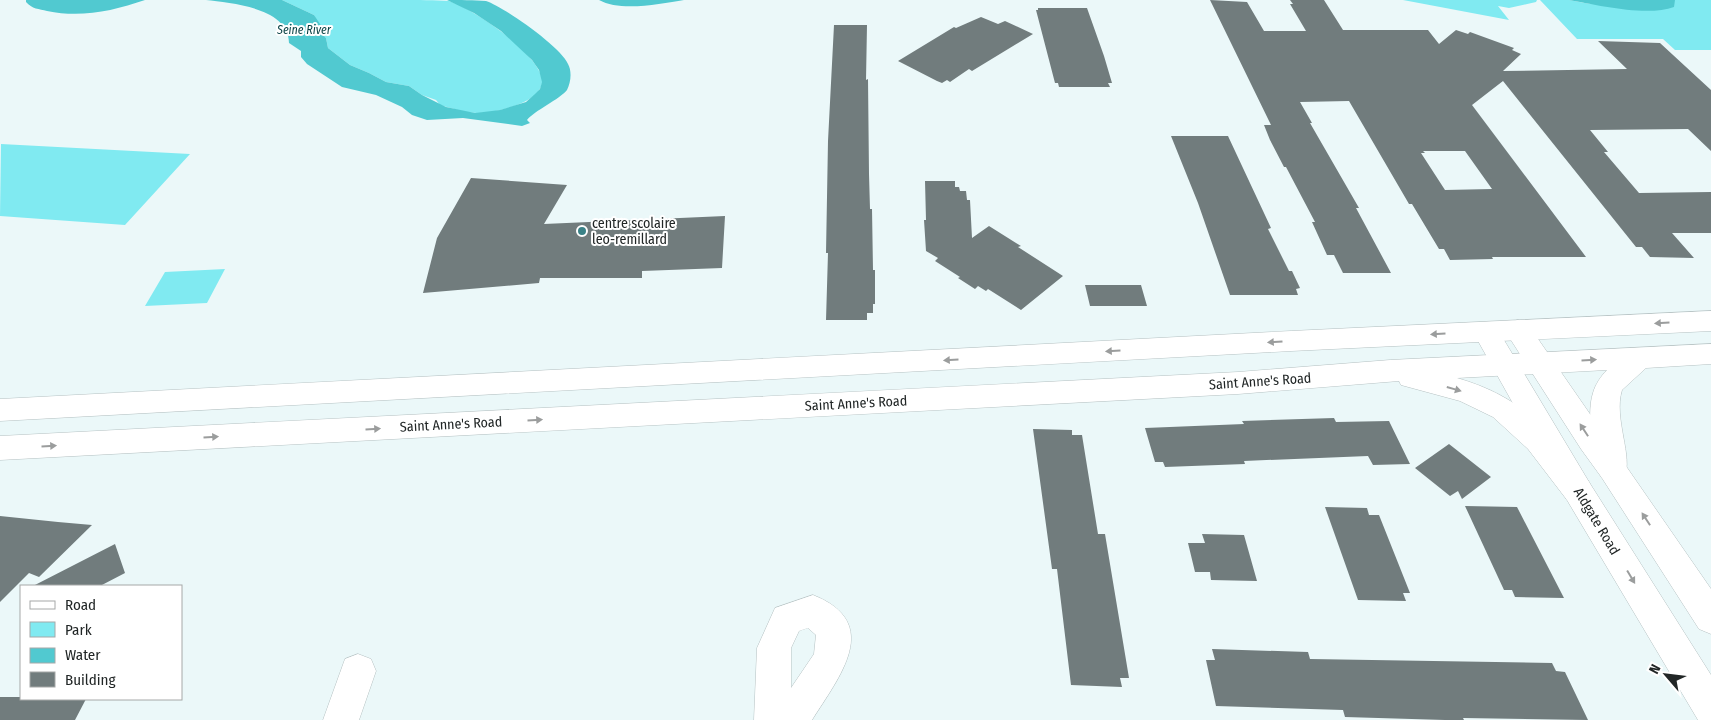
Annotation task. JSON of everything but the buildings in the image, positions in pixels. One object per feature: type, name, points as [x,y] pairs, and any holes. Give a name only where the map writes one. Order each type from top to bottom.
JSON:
[{"type":"main road","points":[[0,410],[1711,321]]},
{"type":"main road","points":[[1518,330],[1541,362],[1591,441],[1613,469],[1711,618]]},
{"type":"main road","name":"Aldgate Road","points":[[1486,332],[1578,491],[1711,708]]},
{"type":"main road","name":"Saint Anne's Road","points":[[0,448],[1238,383],[1390,371],[1711,354]]},
{"type":"main road","points":[[1613,469],[1604,412],[1605,396],[1610,385],[1640,357]]},
{"type":"main road","points":[[1390,371],[1488,400],[1536,436],[1578,491]]},
{"type":"main road","points":[[772,720],[774,648],[787,619],[813,611],[834,628],[831,659],[791,720]]},
{"type":"main road","points":[[341,720],[358,671]]},
{"type":"green space","points":[[282,0],[449,1],[488,22],[517,45],[538,69],[542,79],[541,87],[536,94],[517,105],[485,113],[472,113],[440,105],[436,100],[422,95],[409,86],[386,82],[350,65],[328,48],[326,38],[322,35],[314,15]]},
{"type":"green space","points":[[1403,0],[1537,0],[1536,2],[1509,8],[1498,6],[1509,20]]},
{"type":"green space","points":[[1540,0],[1569,0],[1590,4],[1622,0],[1711,0],[1711,50],[1675,50],[1663,39],[1577,39]]},
{"type":"green space","points":[[1,144],[190,154],[125,225],[0,216]]},
{"type":"green space","points":[[225,269],[207,303],[145,306],[165,272]]},
{"type":"water","points":[[26,0],[145,0],[109,10],[72,14],[36,8],[28,4]]},
{"type":"water","name":"Seine River","points":[[206,0],[282,0],[314,15],[324,30],[323,35],[326,38],[328,48],[350,65],[386,82],[409,86],[446,107],[475,113],[500,110],[526,102],[540,89],[542,82],[539,70],[532,60],[501,31],[474,13],[447,0],[486,1],[518,19],[555,48],[569,67],[569,84],[564,94],[530,116],[527,120],[530,123],[522,126],[463,118],[427,120],[412,115],[402,107],[376,95],[342,87],[307,64],[301,57],[301,51],[289,43],[286,31],[280,22],[270,15],[244,6]]},
{"type":"water","points":[[599,0],[684,0],[652,5],[618,6]]},
{"type":"water","points":[[1569,0],[1675,0],[1674,7],[1650,11],[1607,7]]},
{"type":"place","name":"centre scolaire leo-remillard","points":[[582,231]]}]
